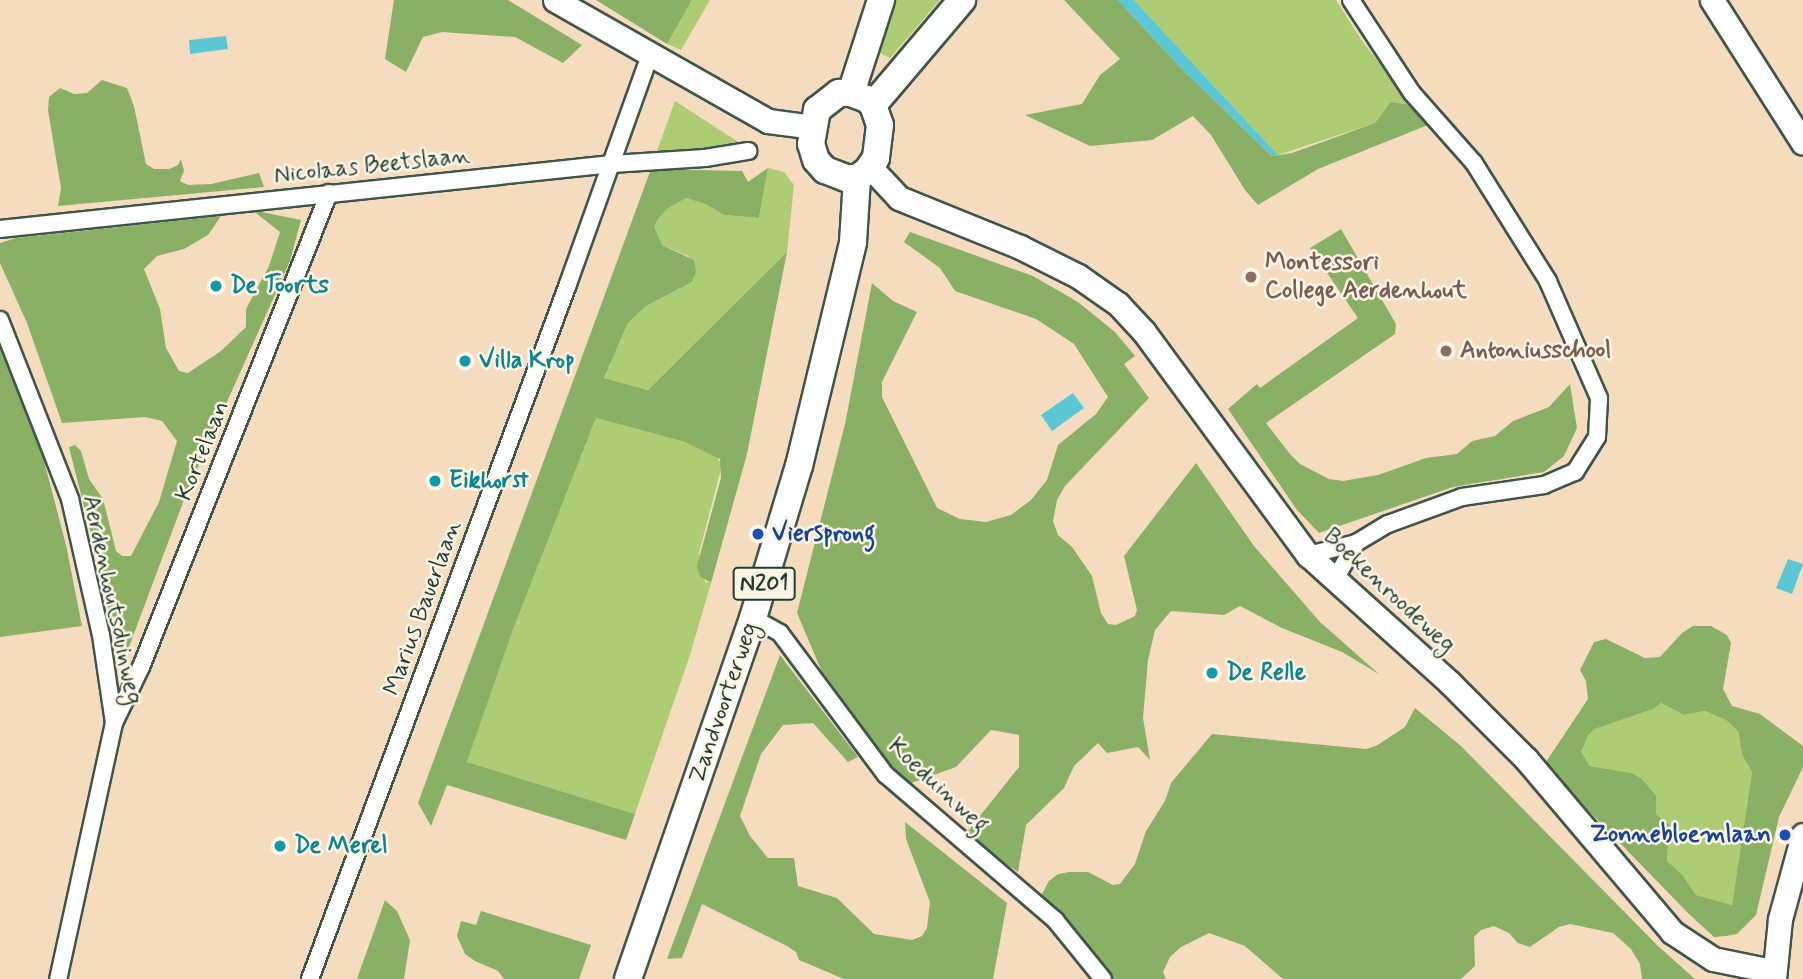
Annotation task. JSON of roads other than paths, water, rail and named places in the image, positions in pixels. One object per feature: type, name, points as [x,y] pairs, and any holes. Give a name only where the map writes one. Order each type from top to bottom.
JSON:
[{"type":"main road","points":[[555,0],[768,121],[813,127]]},
{"type":"main road","name":"N201","points":[[864,172],[881,136],[862,99],[881,0]]},
{"type":"main road","points":[[864,172],[834,174],[819,164],[811,144],[817,110],[839,93],[862,99],[962,0]]},
{"type":"main road","points":[[1712,0],[1803,143]]},
{"type":"main road","name":"Boekenroodeweg","points":[[864,172],[899,198],[1020,247],[1079,276],[1118,304],[1144,331],[1308,555],[1450,682],[1526,759],[1672,932],[1713,959],[1773,975]]},
{"type":"main road","name":"Zandvoorterweg","points":[[628,979],[753,618],[799,466],[853,242],[864,172]]},
{"type":"main road","points":[[1773,975],[1780,919],[1803,835]]},
{"type":"street","points":[[1308,555],[1356,543],[1388,524],[1462,497],[1544,485],[1575,472],[1597,438],[1599,398],[1542,271],[1474,163],[1412,93],[1351,0]]},
{"type":"street","name":"Marius Bauerlaan","points":[[310,979],[650,55]]},
{"type":"street","name":"Nicolaas Beetslaan","points":[[0,229],[612,164],[705,158],[748,150]]},
{"type":"street","name":"Kortelaan","points":[[114,723],[141,667],[329,193]]},
{"type":"street","name":"Aerdenhoutsduinweg","points":[[0,320],[70,499],[101,635],[114,723],[58,979]]},
{"type":"street","points":[[1335,579],[1347,564],[1356,543]]},
{"type":"street","name":"Koeduinweg","points":[[753,618],[779,633],[887,775],[1055,920],[1103,979]]},
{"type":"water","points":[[1118,0],[1134,0],[1278,155],[1272,156],[1183,70]]},
{"type":"water","points":[[226,36],[228,49],[190,54],[189,40]]},
{"type":"water","points":[[1073,393],[1084,408],[1052,431],[1041,415]]},
{"type":"water","points":[[1788,559],[1803,564],[1792,594],[1776,588]]},
{"type":"place","name":"Montessori College Aerdenhout","points":[[1251,277]]},
{"type":"place","name":"De Toorts","points":[[216,286]]},
{"type":"place","name":"Antoniusschool","points":[[1446,351]]},
{"type":"place","name":"Villa Krop","points":[[465,361]]},
{"type":"place","name":"Eikhorst","points":[[435,481]]},
{"type":"place","name":"Viersprong","points":[[758,534]]},
{"type":"place","name":"De Relle","points":[[1212,673]]},
{"type":"place","name":"Zonnebloemlaan","points":[[1785,835]]},
{"type":"place","name":"De Merel","points":[[280,846]]}]
